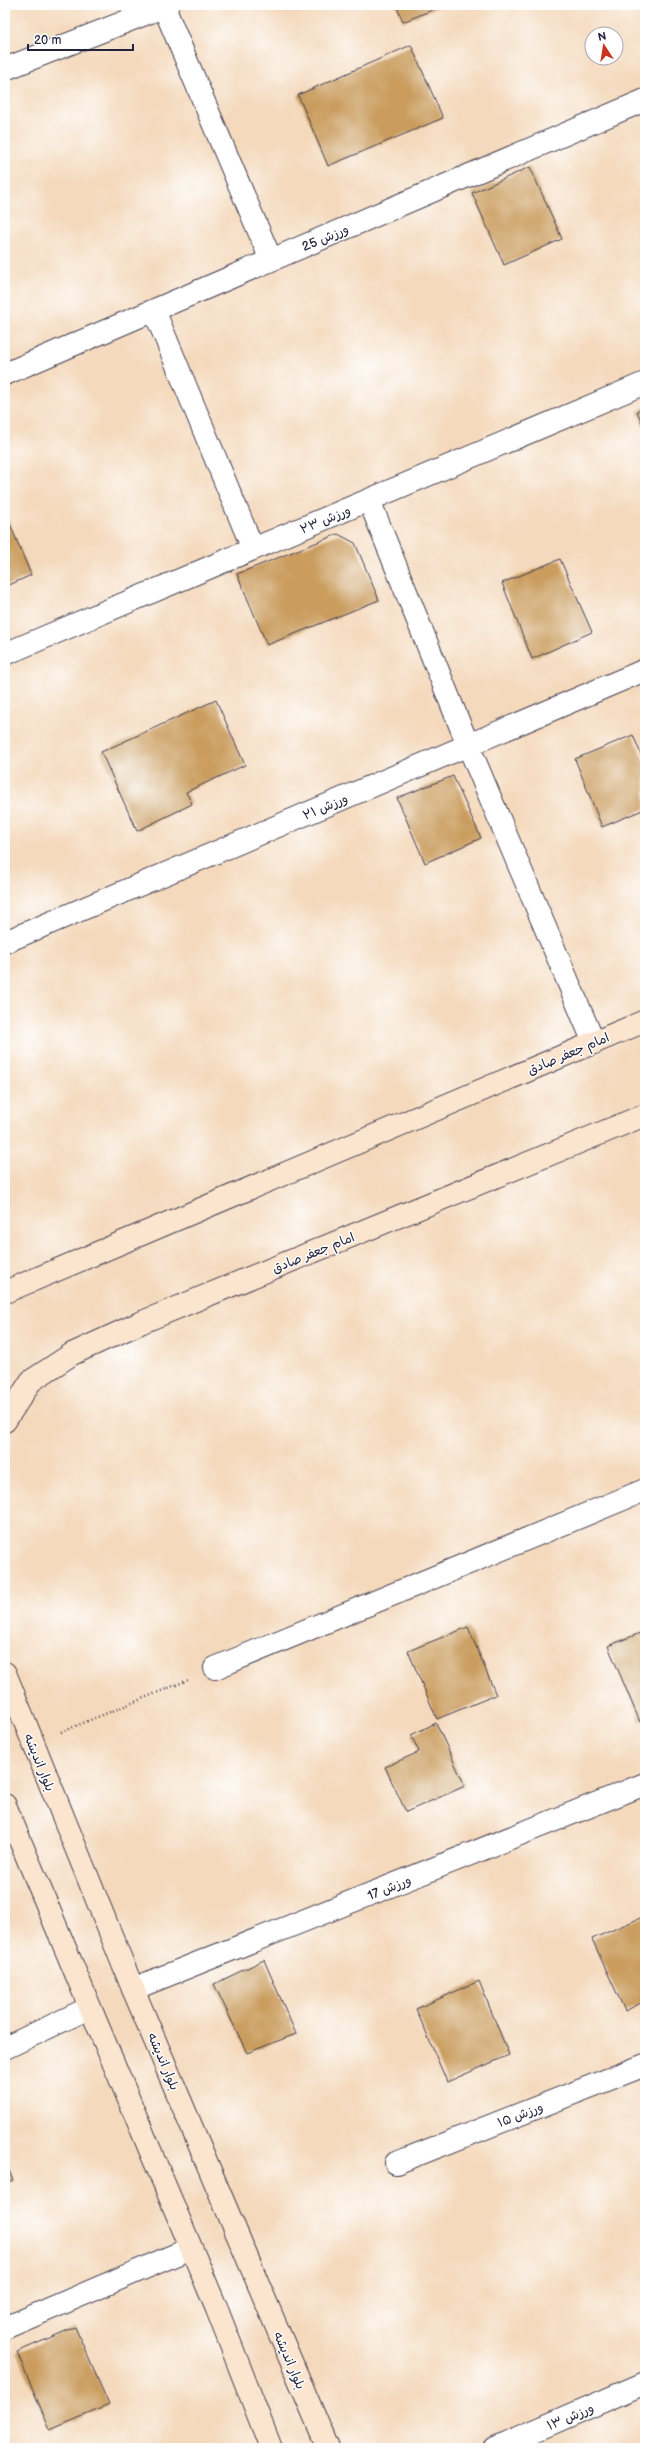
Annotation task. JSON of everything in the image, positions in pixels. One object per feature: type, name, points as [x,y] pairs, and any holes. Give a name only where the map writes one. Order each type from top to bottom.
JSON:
[{"type":"street","points":[[5,69],[165,6],[271,260]]},
{"type":"street","name":"ورزش 25","points":[[5,374],[645,100]]},
{"type":"street","points":[[154,310],[253,549]]},
{"type":"street","name":"ورزش ۲۳","points":[[5,654],[645,382]]},
{"type":"street","points":[[369,500],[468,746],[594,1043]]},
{"type":"street","name":"ورزش ۲۱","points":[[5,942],[645,670]]},
{"type":"street","name":"امام جعفر صادق","points":[[5,1292],[645,1021]]},
{"type":"street","name":"امام جعفر صادق","points":[[5,1421],[32,1381],[72,1354],[140,1323],[644,1118]]},
{"type":"street","points":[[215,1668],[645,1490]]},
{"type":"street","name":"بلوار اندیشه","points":[[5,1673],[133,1989],[328,2448]]},
{"type":"street","name":"ورزش 17","points":[[133,1989],[645,1784]]},
{"type":"street","points":[[5,1805],[191,2248],[271,2448]]},
{"type":"street","points":[[5,2048],[89,2008]]},
{"type":"street","name":"ورزش ۱۵","points":[[396,2163],[645,2065]]},
{"type":"street","points":[[5,2328],[191,2248]]},
{"type":"street","name":"ورزش ۱۳","points":[[495,2448],[645,2383]]},
{"type":"path","points":[[33,1744],[215,1668]]},
{"type":"building","points":[[396,5],[444,5],[403,22]]},
{"type":"building","points":[[411,45],[443,118],[328,166],[298,95]]},
{"type":"building","points":[[530,167],[562,239],[504,265],[472,193]]},
{"type":"building","points":[[645,407],[645,430],[637,411]]},
{"type":"building","points":[[5,512],[31,575],[5,587]]},
{"type":"building","points":[[338,534],[355,543],[379,600],[267,645],[237,574]]},
{"type":"building","points":[[560,559],[592,632],[532,659],[502,583]]},
{"type":"building","points":[[216,700],[245,765],[186,792],[192,804],[137,831],[101,752]]},
{"type":"building","points":[[633,735],[645,764],[645,809],[602,827],[575,759]]},
{"type":"building","points":[[453,776],[481,838],[425,863],[397,798]]},
{"type":"building","points":[[468,1627],[496,1695],[437,1719],[408,1651]]},
{"type":"building","points":[[645,1631],[645,1720],[640,1722],[608,1646]]},
{"type":"building","points":[[436,1723],[465,1786],[406,1812],[385,1767],[419,1752],[411,1735]]},
{"type":"building","points":[[645,1916],[645,2001],[625,2011],[592,1939]]},
{"type":"building","points":[[264,1960],[296,2034],[247,2053],[214,1984]]},
{"type":"building","points":[[479,1981],[509,2055],[447,2082],[416,2009]]},
{"type":"building","points":[[5,2161],[13,2180],[5,2184]]},
{"type":"building","points":[[75,2327],[109,2405],[50,2430],[17,2352]]}]
